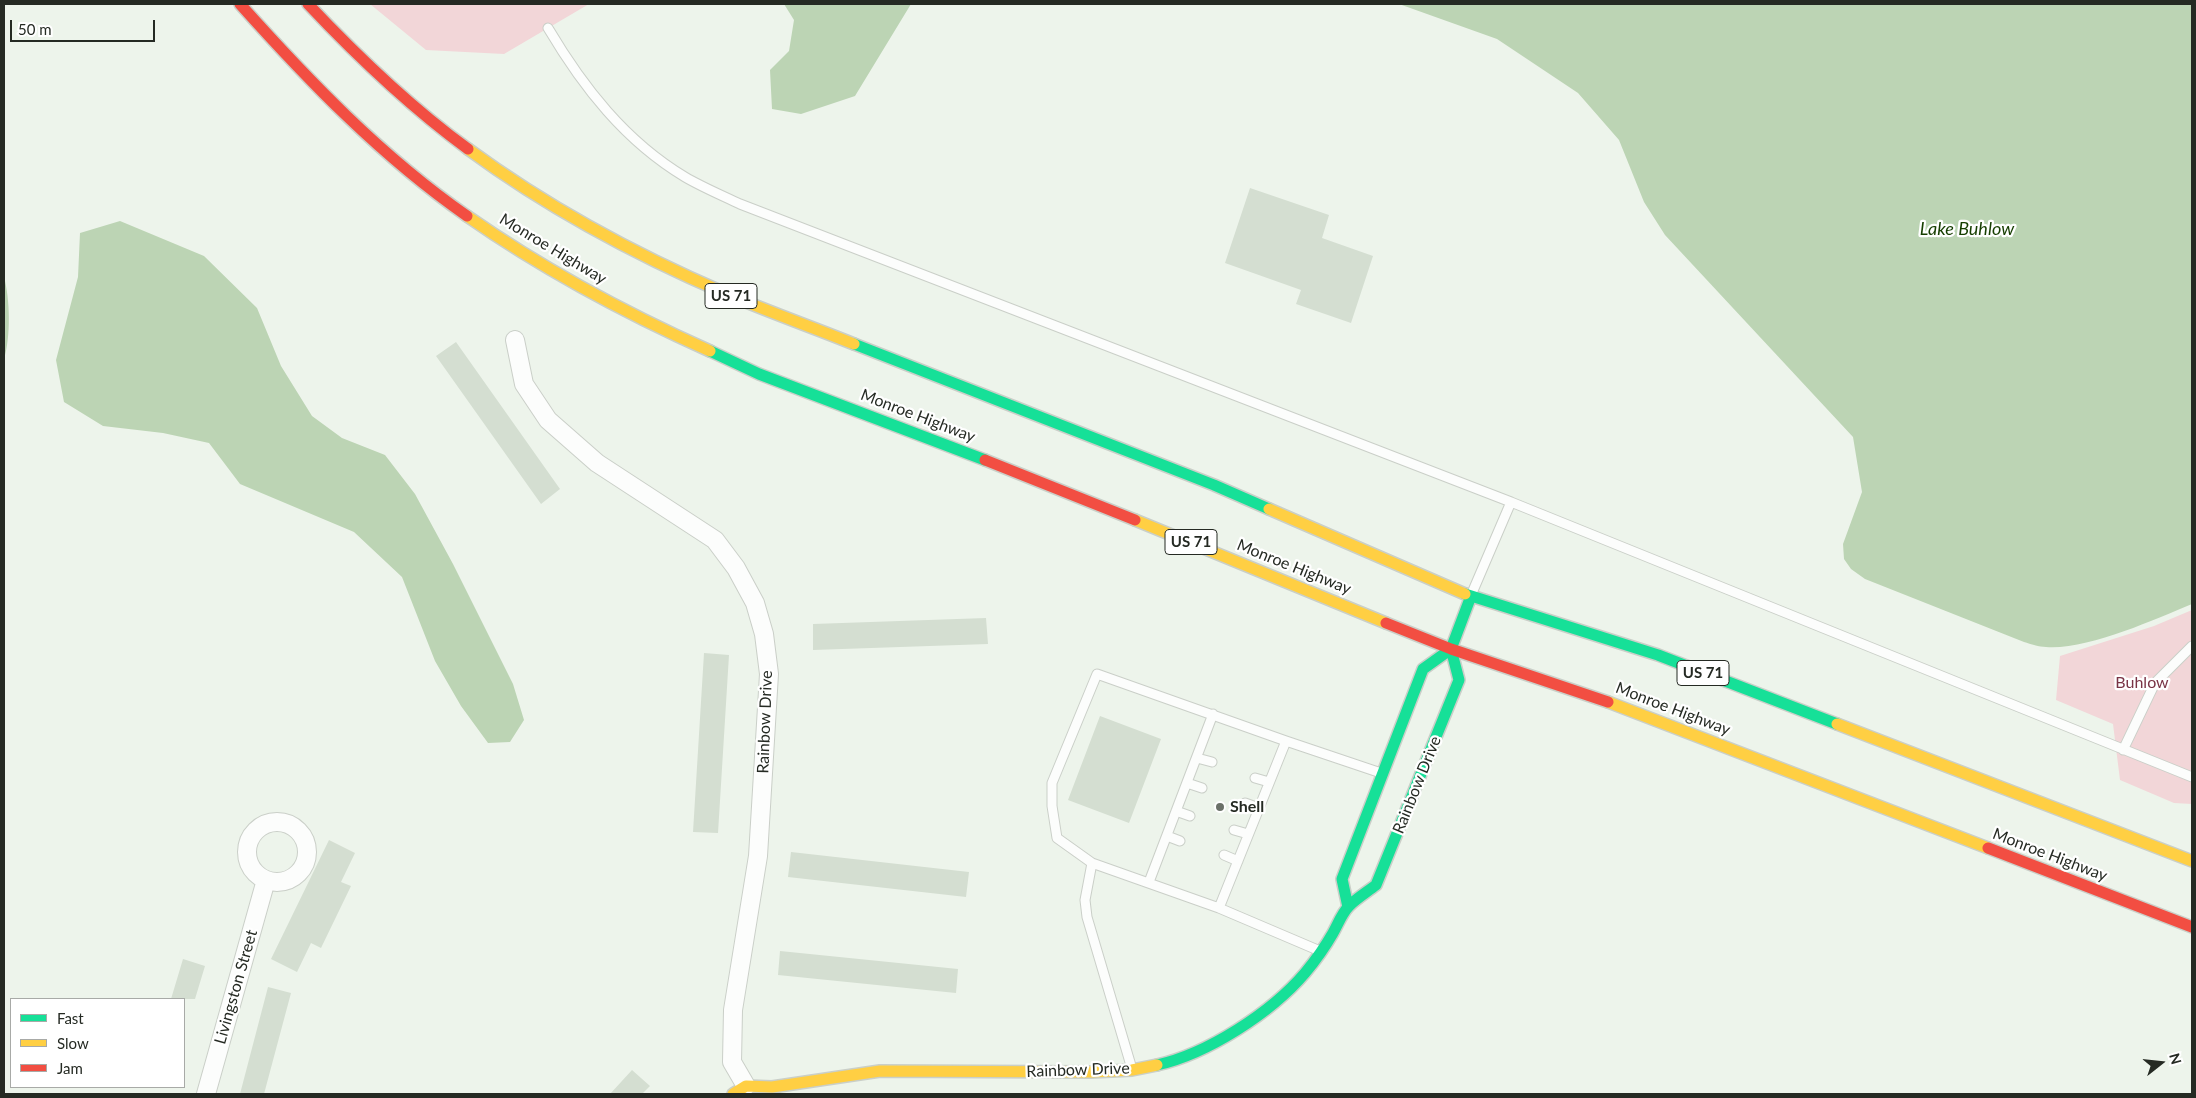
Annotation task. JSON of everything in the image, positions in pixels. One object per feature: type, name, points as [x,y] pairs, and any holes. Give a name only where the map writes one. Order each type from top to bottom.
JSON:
[{"type":"main road","name":"Monroe Highway","points":[[240,4],[262,30],[346,116],[397,162],[446,201],[505,242],[563,277],[635,316],[759,374],[1018,472],[1451,649],[1583,692],[2192,927]]},
{"type":"main road","name":"US 71","points":[[308,4],[384,80],[437,126],[544,200],[648,258],[727,294],[1214,485],[1471,596],[1658,655],[2192,861]]},
{"type":"main road","points":[[1348,907],[1342,879],[1423,670],[1451,649],[1471,596]]},
{"type":"main road","name":"Rainbow Drive","points":[[740,1090],[880,1071],[1091,1072],[1132,1070],[1174,1061],[1211,1045],[1242,1026],[1275,1001],[1304,974],[1321,952],[1348,907],[1376,884],[1459,680],[1451,649]]},
{"type":"street","name":"Rainbow Drive","points":[[515,340],[524,384],[548,420],[597,463],[715,540],[736,568],[754,603],[764,634],[769,674],[758,856],[732,1010],[732,1062],[740,1090]]},
{"type":"street","name":"Livingston Street","points":[[206,1094],[266,880]]},
{"type":"lane","points":[[548,28],[565,57],[594,96],[620,126],[651,154],[685,177],[740,204],[1511,502],[2192,777]]},
{"type":"lane","points":[[1471,596],[1511,502]]},
{"type":"lane","points":[[2123,750],[2156,683],[2192,646]]},
{"type":"lane","points":[[1321,952],[1219,908],[1092,863],[1057,838],[1052,806],[1052,783],[1097,674],[1286,741],[1384,773]]},
{"type":"lane","points":[[1149,882],[1213,714]]},
{"type":"lane","points":[[1219,908],[1286,741]]},
{"type":"lane","points":[[1197,758],[1212,762]]},
{"type":"lane","points":[[2183,773],[2192,769]]},
{"type":"lane","points":[[1255,778],[1269,782]]},
{"type":"lane","points":[[1187,783],[1202,788]]},
{"type":"lane","points":[[1245,803],[1259,808]]},
{"type":"lane","points":[[1176,811],[1190,816]]},
{"type":"lane","points":[[1234,830],[1248,834]]},
{"type":"lane","points":[[1167,836],[1180,840]]},
{"type":"lane","points":[[1224,855],[1238,860]]},
{"type":"lane","points":[[1092,863],[1085,900],[1087,916],[1132,1070]]},
{"type":"green space","points":[[370,4],[589,4],[504,54],[426,50]]},
{"type":"green space","name":"Buhlow","points":[[2192,610],[2192,804],[2174,803],[2120,780],[2113,724],[2056,700],[2060,656],[2154,626]]},
{"type":"water","points":[[784,4],[911,4],[855,96],[801,114],[772,109],[770,70],[789,51],[794,20]]},
{"type":"water","name":"Lake Buhlow","points":[[1399,4],[2192,4],[2192,604],[2120,633],[2100,639],[2063,647],[2043,647],[2024,642],[1865,579],[1851,569],[1844,559],[1843,544],[1862,492],[1853,437],[1665,235],[1644,202],[1619,140],[1578,93],[1497,39]]},
{"type":"water","points":[[120,221],[204,256],[257,308],[281,366],[312,416],[342,438],[385,455],[415,494],[453,564],[513,684],[524,720],[510,742],[488,743],[461,706],[435,661],[402,577],[354,532],[240,484],[209,443],[163,433],[103,426],[64,402],[56,360],[78,277],[80,233]]},
{"type":"water","points":[[4,277],[8,296],[9,318],[8,340],[4,359]]},
{"type":"building","points":[[1250,188],[1329,215],[1322,238],[1373,256],[1351,323],[1296,304],[1301,290],[1225,263]]},
{"type":"building","points":[[456,342],[560,489],[541,504],[436,356]]},
{"type":"building","points":[[986,618],[988,644],[813,650],[813,624]]},
{"type":"building","points":[[704,653],[729,655],[718,833],[693,832]]},
{"type":"building","points":[[1100,716],[1161,739],[1129,823],[1068,800]]},
{"type":"building","points":[[329,840],[355,853],[341,882],[351,886],[321,948],[311,943],[297,972],[271,959]]},
{"type":"building","points":[[791,852],[969,872],[966,897],[788,877]]},
{"type":"building","points":[[780,951],[958,969],[956,993],[778,975]]},
{"type":"building","points":[[183,959],[205,966],[195,999],[171,998]]},
{"type":"building","points":[[268,987],[291,993],[264,1094],[240,1094]]},
{"type":"building","points":[[632,1070],[650,1086],[642,1094],[610,1094]]},
{"type":"traffic: fast","points":[[854,344],[1214,485],[1269,509]]},
{"type":"traffic: fast","points":[[710,351],[759,374],[985,460]]},
{"type":"traffic: fast","points":[[1465,594],[1658,655],[1837,724]]},
{"type":"traffic: fast","points":[[1348,907],[1342,879],[1423,669],[1451,649],[1471,596]]},
{"type":"traffic: fast","points":[[1157,1065],[1176,1060],[1217,1042],[1275,1003],[1312,964],[1347,909],[1355,900],[1376,885],[1459,680],[1451,649]]},
{"type":"traffic: slow","points":[[468,149],[529,191],[593,229],[659,263],[727,294],[854,344]]},
{"type":"traffic: slow","points":[[467,216],[525,254],[585,289],[710,351]]},
{"type":"traffic: slow","points":[[1269,509],[1465,594]]},
{"type":"traffic: slow","points":[[1135,520],[1386,623]]},
{"type":"traffic: slow","points":[[1608,702],[1988,848]]},
{"type":"traffic: slow","points":[[1837,724],[2192,861]]},
{"type":"traffic: slow","points":[[733,1094],[746,1086],[772,1087],[880,1071],[1091,1072],[1132,1070],[1157,1065]]},
{"type":"traffic: jam","points":[[240,4],[292,61],[347,116],[405,168],[467,216]]},
{"type":"traffic: jam","points":[[308,4],[385,80],[425,116],[468,149]]},
{"type":"traffic: jam","points":[[985,460],[1135,520]]},
{"type":"traffic: jam","points":[[1386,623],[1451,649],[1608,702]]},
{"type":"traffic: jam","points":[[1988,848],[2192,927]]},
{"type":"place","name":"Shell","points":[[1220,807]]}]
